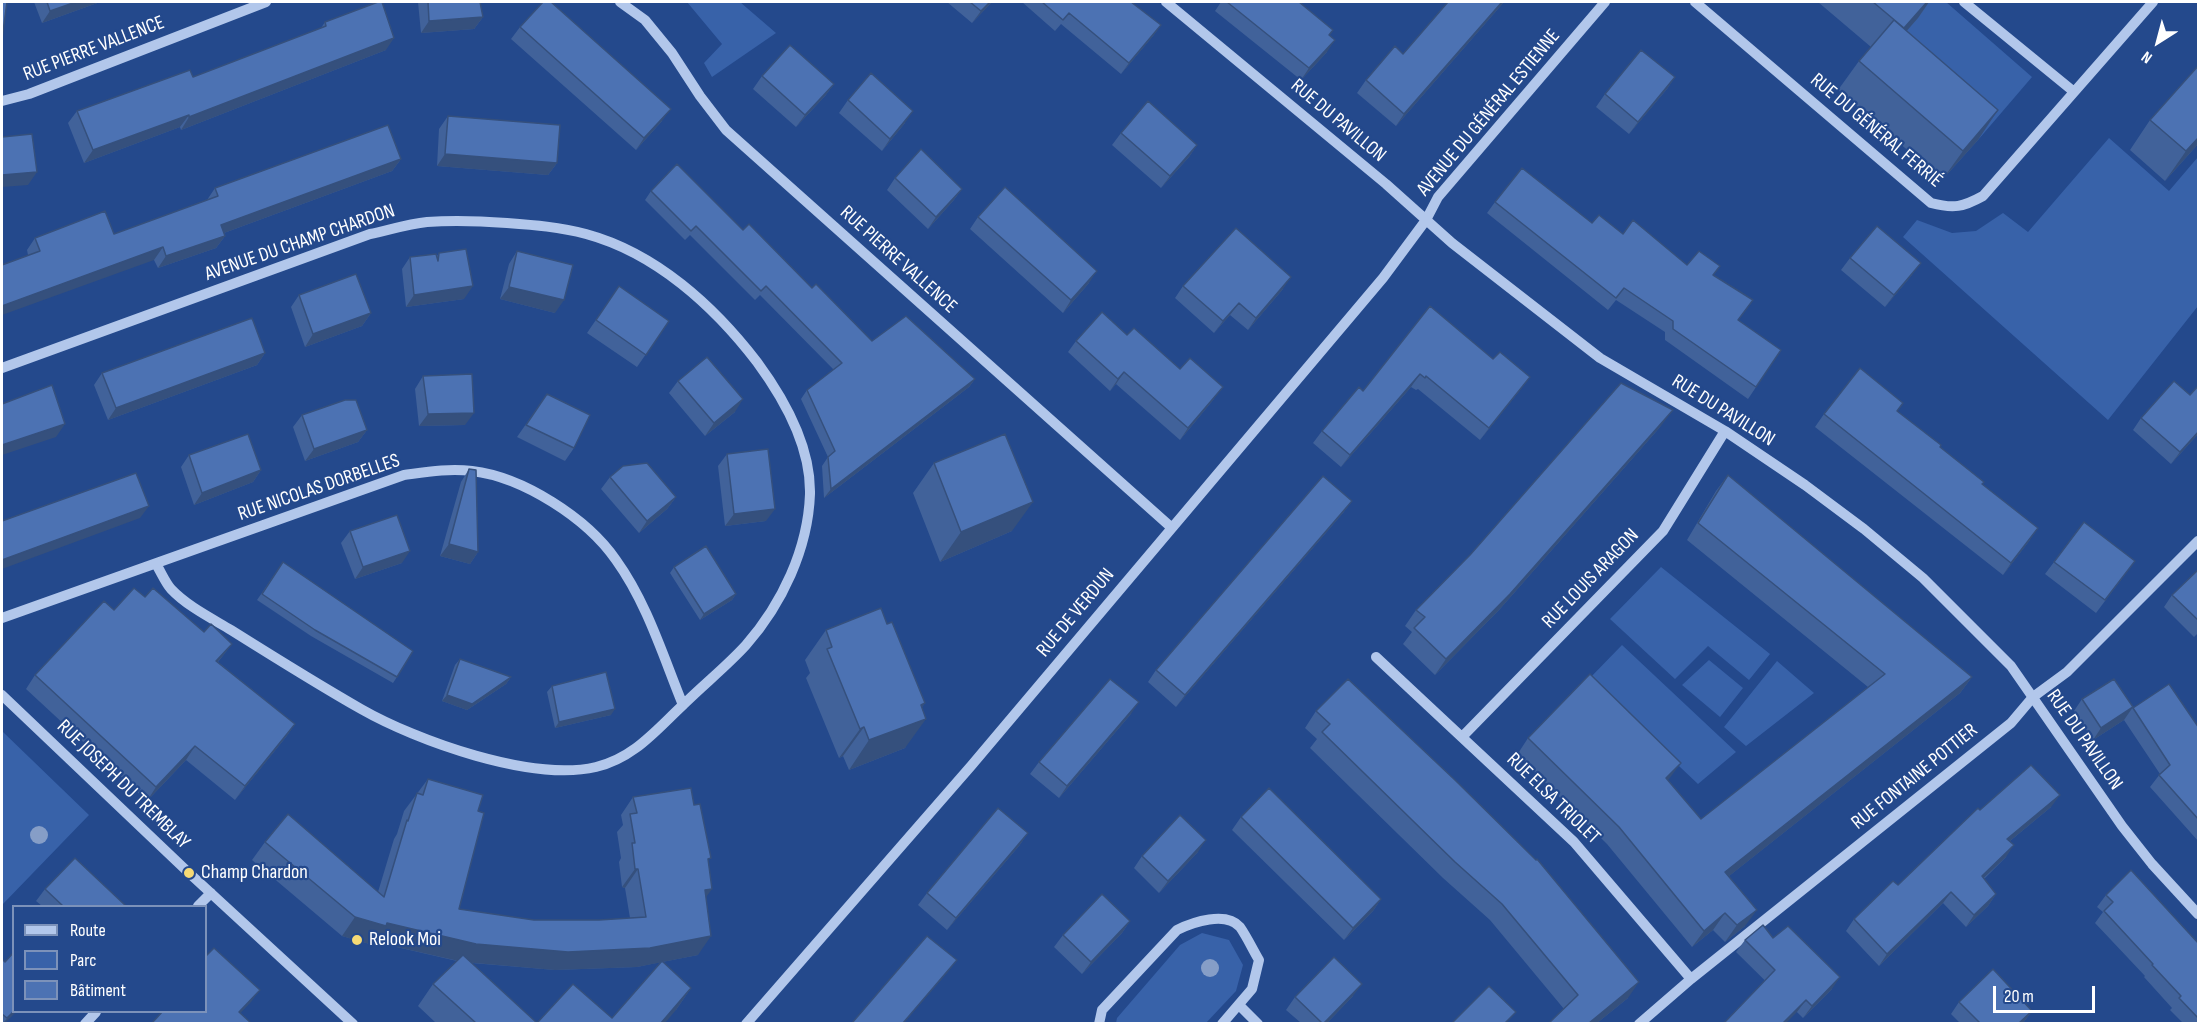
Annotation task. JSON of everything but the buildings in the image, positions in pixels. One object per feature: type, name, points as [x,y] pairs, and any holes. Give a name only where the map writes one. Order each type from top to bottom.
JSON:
[{"type":"street","name":"RUE PIERRE VALLENCE","points":[[2,101],[29,94],[266,2]]},
{"type":"street","name":"RUE PIERRE VALLENCE","points":[[620,2],[645,20],[672,53],[726,130],[1172,528]]},
{"type":"street","name":"RUE DU PAVILLON","points":[[1166,2],[1386,184],[1474,261],[1600,358],[1725,431],[1805,484],[1923,578],[2011,666],[2122,826],[2152,864],[2199,914]]},
{"type":"street","name":"AVENUE DU GÉNÉRAL ESTIENNE","points":[[1426,220],[1438,197],[1605,2]]},
{"type":"street","name":"RUE DU GÉNÉRAL FERRIÉ","points":[[1695,2],[1931,203],[1947,207],[1966,206],[1983,196],[2153,2]]},
{"type":"street","points":[[1964,2],[2073,91]]},
{"type":"street","name":"RUE DE VERDUN","points":[[746,1023],[971,766],[1383,278],[1426,220]]},
{"type":"street","name":"AVENUE DU CHAMP CHARDON","points":[[2,368],[370,234],[425,223],[454,221],[561,228],[627,250],[663,270],[693,293],[753,358],[771,382],[793,418],[805,453],[810,490],[807,526],[791,573],[780,596],[744,646],[644,744],[622,758],[597,767],[566,770],[503,762],[407,733],[319,685],[200,611],[172,589],[156,564]]},
{"type":"street","name":"RUE LOUIS ARAGON","points":[[1462,737],[1662,531],[1725,431]]},
{"type":"street","name":"RUE NICOLAS DORBELLES","points":[[2,618],[404,475],[447,469],[473,471],[499,477],[537,492],[579,521],[616,559],[640,600],[683,705]]},
{"type":"street","name":"RUE FONTAINE POTTIER","points":[[1639,1023],[2011,723],[2032,697],[2075,664],[2199,541]]},
{"type":"street","name":"RUE ELSA TRIOLET","points":[[1376,657],[1574,842],[1691,979]]},
{"type":"street","name":"RUE JOSEPH DU TREMBLAY","points":[[2,695],[211,893],[353,1023]]},
{"type":"street","points":[[199,905],[211,893]]},
{"type":"street","points":[[1099,1023],[1102,1010],[1178,930],[1194,921],[1218,918],[1238,925],[1260,960],[1252,989],[1222,1023]]},
{"type":"street","points":[[1239,1005],[1258,1023]]},
{"type":"green space","points":[[687,2],[740,2],[776,33],[712,77],[704,63],[722,44]]},
{"type":"green space","points":[[1899,2],[1946,2],[2032,77],[1978,140],[1883,58]]},
{"type":"green space","points":[[2109,138],[2169,191],[2198,157],[2198,306],[2108,420],[1903,237],[1917,220],[1952,233],[1976,231],[2003,213],[2028,232]]},
{"type":"green space","points":[[1661,567],[1770,654],[1749,680],[1708,646],[1675,679],[1610,619]]},
{"type":"green space","points":[[1622,645],[1736,752],[1698,784],[1588,680]]},
{"type":"green space","points":[[1709,660],[1743,688],[1720,717],[1682,685]]},
{"type":"green space","points":[[1777,661],[1814,693],[1746,746],[1724,727]]},
{"type":"green space","points":[[3,732],[89,815],[2,905],[2,734]]},
{"type":"green space","points":[[1202,933],[1229,940],[1243,965],[1236,991],[1206,1023],[1116,1023],[1117,1018],[1180,945]]},
{"type":"place","name":"Champ Chardon","points":[[189,873]]},
{"type":"place","name":"Relook Moi","points":[[357,940]]}]
